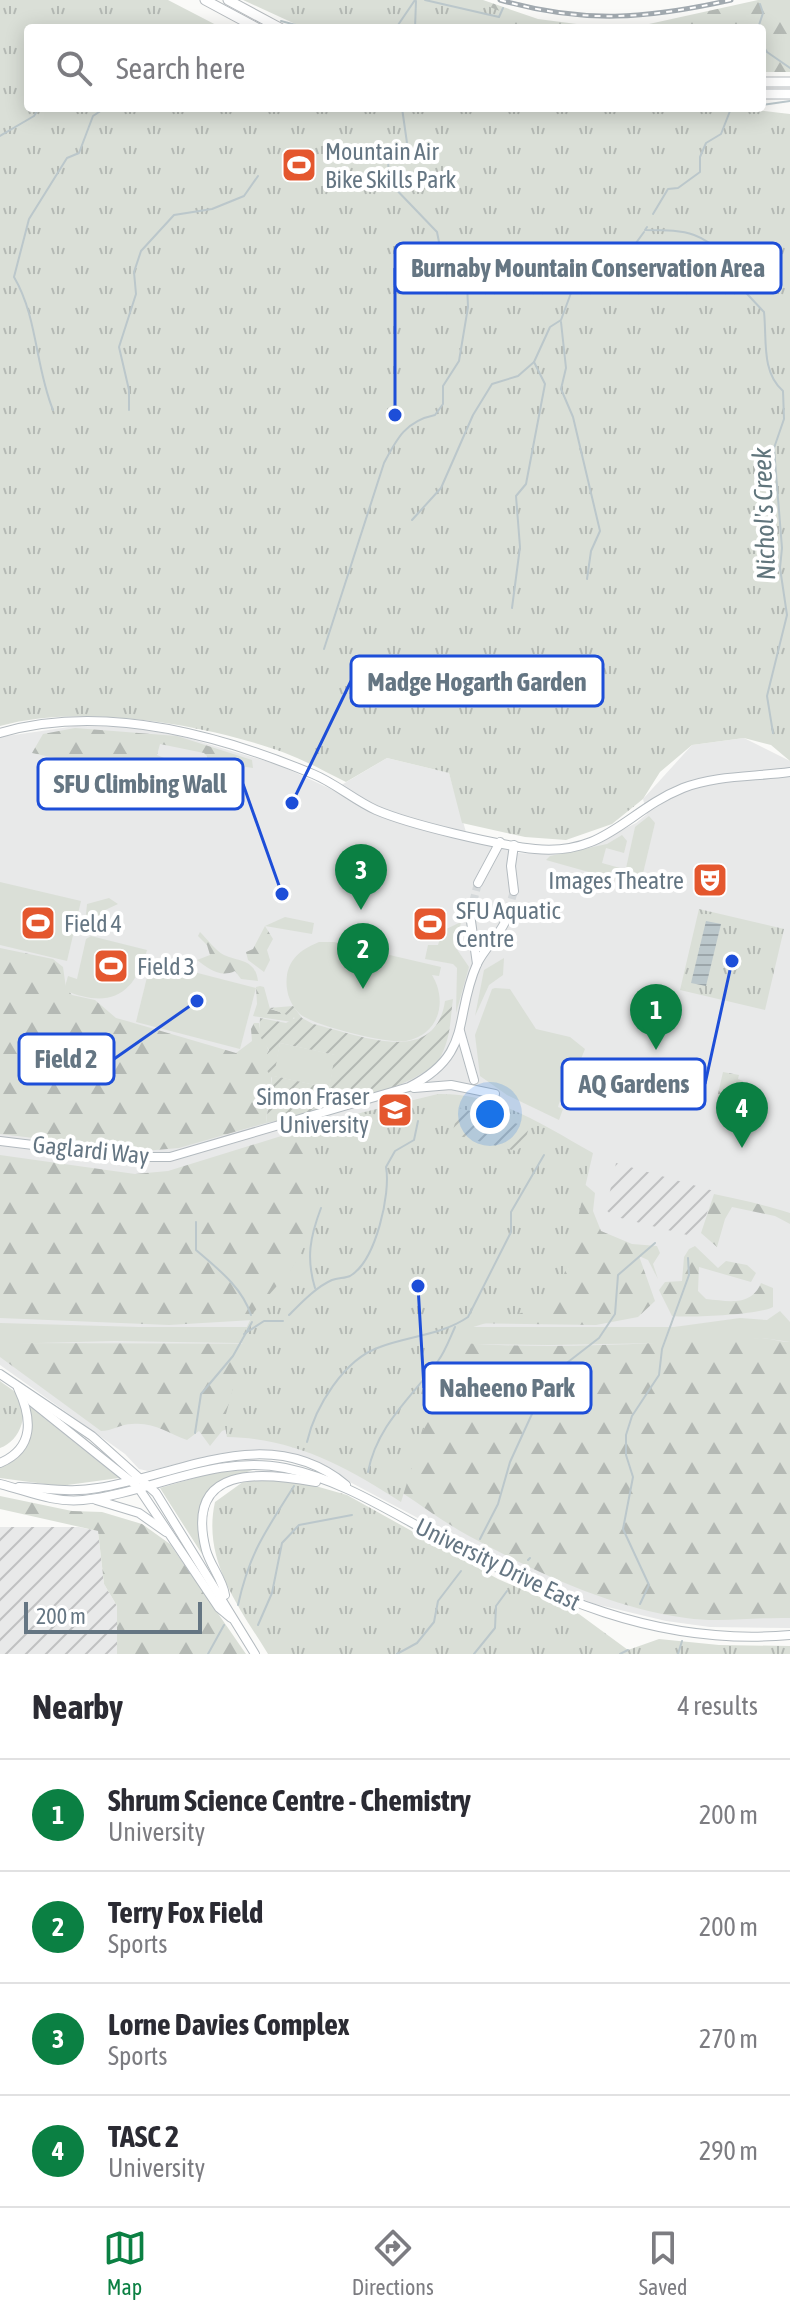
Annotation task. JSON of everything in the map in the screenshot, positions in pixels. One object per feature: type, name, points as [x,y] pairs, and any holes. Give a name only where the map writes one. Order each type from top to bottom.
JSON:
[{"type":"main road","points":[[205,0],[250,24]]},
{"type":"main road","points":[[228,0],[273,24]]},
{"type":"main road","points":[[766,82],[790,82]]},
{"type":"main road","points":[[766,94],[790,94]]},
{"type":"street","points":[[0,733],[44,723],[94,720],[173,730],[317,775],[386,814],[507,843],[558,849],[587,844],[612,833],[670,794],[694,784],[790,772]]},
{"type":"street","points":[[478,883],[507,843]]},
{"type":"street","points":[[507,843],[514,891]]},
{"type":"street","name":"Gaglardi Way","points":[[470,914],[477,964]]},
{"type":"street","name":"Gaglardi Way","points":[[0,1141],[131,1157],[170,1157],[409,1087],[438,1070],[460,1031],[477,964],[505,922]]},
{"type":"street","points":[[460,1031],[474,1080]]},
{"type":"street","points":[[409,1087],[451,1085],[495,1094]]},
{"type":"street","points":[[0,1374],[28,1395],[32,1402],[140,1482],[225,1600],[234,1622],[255,1654]]},
{"type":"street","points":[[0,1463],[18,1452],[28,1436],[29,1416],[17,1387]]},
{"type":"street","name":"University Drive East","points":[[140,1482],[215,1458],[264,1454],[312,1467],[528,1585],[603,1614],[703,1633],[790,1635]]},
{"type":"street","name":"University Drive East","points":[[140,1482],[247,1465],[281,1467],[353,1491]]},
{"type":"street","points":[[225,1600],[225,1591],[212,1567],[202,1529],[205,1508],[217,1489],[239,1476],[262,1473],[338,1485]]},
{"type":"street","points":[[5,1485],[70,1491],[140,1482]]},
{"type":"street","points":[[91,1499],[140,1482]]},
{"type":"street","points":[[140,1482],[219,1608],[234,1622]]},
{"type":"street","points":[[5,1485],[46,1498],[91,1499],[139,1513],[173,1538]]},
{"type":"shaded area","name":"Simon Fraser University","points":[[76,726],[127,727],[181,736],[279,765],[333,790],[387,758],[449,773],[468,839],[518,853],[537,854],[586,848],[636,823],[647,814],[643,799],[692,745],[744,738],[790,761],[790,1628],[710,1627],[666,1621],[595,1604],[537,1581],[329,1471],[262,1451],[223,1453],[148,1471],[139,1469],[125,1454],[0,1365],[0,737]]},
{"type":"shaded area","points":[[706,921],[721,924],[706,986],[691,983]]},
{"type":"shaded area","points":[[616,1163],[714,1191],[699,1238],[613,1216],[606,1210]]},
{"type":"shaded area","points":[[0,1527],[79,1527],[98,1531],[104,1584],[117,1606],[117,1654],[0,1654]]},
{"type":"green space","points":[[0,0],[168,0],[214,24],[24,24],[24,112],[766,111],[790,114],[790,761],[771,745],[744,738],[692,745],[660,772],[643,799],[612,824],[566,840],[525,837],[462,823],[449,773],[387,758],[346,782],[285,753],[219,733],[182,726],[144,720],[68,716],[0,726]]},
{"type":"green space","points":[[243,0],[472,0],[505,13],[502,24],[295,24]]},
{"type":"green space","points":[[245,0],[483,0],[538,19],[577,24],[298,24]]},
{"type":"green space","points":[[758,0],[790,0],[790,72],[766,72],[766,24],[649,24]]},
{"type":"green space","points":[[75,728],[177,736],[252,760],[253,768],[227,764],[224,777],[207,773],[207,756],[204,753],[160,744],[157,755],[164,758],[162,767],[143,768],[133,775],[32,753],[43,734]]},
{"type":"green space","points":[[649,816],[655,823],[640,886],[623,882],[635,827]]},
{"type":"green space","points":[[622,835],[627,841],[624,853],[606,848],[602,863],[620,868],[617,880],[546,860],[550,856],[607,844]]},
{"type":"green space","name":"Field 4","points":[[0,882],[81,901],[67,961],[0,945]]},
{"type":"green space","points":[[109,898],[118,904],[101,912],[118,925],[111,930],[105,926],[96,930],[86,914],[87,904]]},
{"type":"green space","points":[[699,909],[784,929],[765,1010],[680,990]]},
{"type":"green space","points":[[285,917],[314,923],[312,934],[265,926]]},
{"type":"green space","points":[[461,922],[456,948],[469,967],[456,1013],[457,968],[453,964],[425,959],[428,945],[438,945],[442,931]]},
{"type":"green space","points":[[265,926],[273,939],[267,950],[270,960],[264,972],[248,960],[246,952],[253,949]]},
{"type":"green space","points":[[200,932],[221,953],[250,965],[258,981],[241,979],[235,971],[224,974],[215,972],[197,960],[210,955],[207,945],[198,936]]},
{"type":"green space","name":"Field 3","points":[[91,936],[147,950],[142,966],[127,988],[107,998],[80,996],[64,990],[68,976],[77,979],[86,939]]},
{"type":"green space","points":[[319,942],[334,942],[441,967],[439,976],[432,975],[440,1006],[433,1024],[417,1038],[397,1041],[335,1029],[300,1014],[287,991],[289,969],[298,954]]},
{"type":"green space","points":[[0,948],[53,959],[63,967],[66,988],[72,995],[95,1000],[116,1018],[236,1053],[252,1041],[251,1029],[254,1023],[259,1023],[269,1052],[271,1070],[266,1123],[179,1148],[144,1151],[0,1134]]},
{"type":"green space","points":[[504,958],[503,975],[489,985],[475,1016],[484,970]]},
{"type":"green space","points":[[151,961],[256,988],[240,1049],[136,1022]]},
{"type":"green space","points":[[256,987],[264,987],[270,1009],[294,1016],[292,1022],[253,1016],[257,1004]]},
{"type":"green space","points":[[495,988],[510,989],[536,1029],[570,1037],[585,1049],[569,1088],[564,1087],[558,1107],[563,1109],[559,1120],[507,1095],[480,1076],[475,1035]]},
{"type":"green space","points":[[453,999],[448,1035],[441,1056],[430,1068],[388,1090],[266,1123],[272,1078],[264,1066],[269,1050],[259,1035],[260,1018],[286,1023],[295,1018],[269,1008],[293,1006],[302,1018],[313,1024],[392,1042],[410,1041],[426,1035],[438,1022],[445,1001]],"holes":[[[280,1043],[335,1055],[329,1088],[274,1076]]]},
{"type":"green space","points":[[280,1043],[336,1055],[329,1088],[273,1076]]},
{"type":"green space","points":[[723,1072],[739,1075],[738,1079],[743,1081],[741,1091],[736,1090],[735,1102],[717,1098]]},
{"type":"green space","points":[[438,1094],[460,1095],[500,1105],[593,1153],[566,1269],[554,1301],[453,1335],[401,1502],[318,1456],[275,1443],[227,1437],[224,1421],[241,1360],[243,1335],[254,1312],[290,1271],[311,1235],[307,1189],[313,1151],[336,1119]]},
{"type":"green space","points":[[441,1094],[581,1181],[595,1193],[593,1211],[601,1231],[632,1244],[657,1246],[660,1253],[653,1264],[658,1279],[648,1260],[639,1256],[655,1301],[638,1317],[596,1325],[253,1320],[169,1325],[0,1318],[0,1155],[135,1174],[168,1171],[336,1119]]},
{"type":"green space","points":[[459,1108],[529,1127],[524,1145],[516,1151],[452,1134]]},
{"type":"green space","points":[[714,1194],[790,1213],[790,1224],[775,1216],[732,1207],[717,1247],[701,1233]]},
{"type":"green space","points":[[695,1246],[718,1268],[726,1261],[747,1265],[756,1273],[751,1282],[699,1267],[698,1291],[706,1299],[745,1299],[757,1291],[761,1283],[773,1288],[773,1307],[740,1314],[672,1316],[659,1290],[665,1282],[682,1281],[684,1257]]},
{"type":"green space","points":[[780,1311],[790,1322],[790,1342],[763,1338],[719,1342],[549,1345],[461,1344],[413,1338],[299,1344],[114,1341],[0,1344],[0,1323],[139,1327],[674,1327],[740,1318],[767,1320]]},
{"type":"green space","points":[[413,1338],[543,1346],[760,1338],[790,1342],[790,1618],[686,1618],[602,1597],[520,1563],[469,1536],[363,1469],[316,1451],[291,1447],[285,1431],[249,1421],[222,1431],[210,1446],[199,1431],[187,1440],[154,1426],[140,1424],[101,1431],[0,1357],[0,1343],[299,1344]]},
{"type":"green space","points":[[0,1381],[16,1393],[23,1416],[22,1425],[13,1439],[0,1448]]},
{"type":"green space","points":[[29,1406],[119,1478],[60,1486],[0,1478],[0,1465],[24,1447]]},
{"type":"green space","points":[[255,1469],[218,1483],[199,1521],[202,1554],[160,1488],[212,1473]]},
{"type":"green space","points":[[247,1479],[291,1479],[347,1495],[498,1579],[579,1614],[628,1650],[659,1639],[719,1645],[790,1646],[790,1654],[268,1654],[235,1601],[218,1563],[214,1544],[212,1523],[215,1502]]},
{"type":"green space","points":[[0,1496],[72,1511],[102,1512],[142,1524],[170,1544],[246,1654],[117,1654],[117,1606],[104,1584],[98,1531],[0,1509]]},
{"type":"waterway","points":[[399,24],[415,0]]},
{"type":"waterway","points":[[425,0],[499,17],[503,8]]},
{"type":"waterway","points":[[415,24],[416,1]]},
{"type":"waterway","name":"Nichol's Creek","points":[[759,24],[763,13],[760,4]]},
{"type":"waterway","points":[[281,21],[292,24]]},
{"type":"waterway","name":"Nichol's Creek","points":[[766,50],[790,68]]},
{"type":"waterway","name":"Nichol's Creek","points":[[766,104],[790,101]]},
{"type":"waterway","points":[[0,136],[36,112]]},
{"type":"waterway","points":[[53,410],[28,309],[14,277],[29,219],[67,158],[79,153],[93,116],[99,112]]},
{"type":"waterway","points":[[402,147],[407,143],[403,112]]},
{"type":"waterway","name":"Nichol's Creek","points":[[653,214],[668,189],[678,188],[700,172],[700,157],[706,143],[721,134],[730,112]]},
{"type":"waterway","points":[[324,649],[384,463],[404,432],[417,422],[435,415],[443,404],[443,386],[459,361],[468,307],[467,282],[441,252],[437,232],[389,182],[388,159],[395,153]]},
{"type":"waterway","points":[[129,410],[129,390],[119,347],[136,294],[134,272],[141,251],[174,215],[212,209],[244,196],[258,176]]},
{"type":"waterway","name":"Nichol's Creek","points":[[647,227],[645,230],[684,232],[713,245],[735,264],[735,281],[764,312],[768,365],[783,391],[784,419],[774,448],[782,548],[780,568],[787,615],[767,696],[773,733]]},
{"type":"waterway","points":[[412,520],[441,488],[473,415],[492,384],[518,376],[534,362],[550,327],[561,320],[578,274],[593,265],[625,258],[644,232]]},
{"type":"waterway","points":[[561,322],[566,368],[561,389],[573,417],[600,531],[591,551],[587,579]]},
{"type":"waterway","points":[[512,608],[520,547],[516,496],[526,484],[545,384],[534,362]]},
{"type":"waterway","points":[[289,1315],[320,1287],[332,1280],[350,1276],[367,1256],[384,1209],[386,1167],[395,1151],[414,1140],[418,1121]]},
{"type":"waterway","points":[[307,1442],[324,1400],[355,1362],[380,1347],[436,1332],[468,1317],[511,1232],[511,1212],[544,1155]]},
{"type":"waterway","points":[[315,1288],[310,1248],[321,1208]]},
{"type":"waterway","points":[[196,1222],[196,1250],[235,1287],[251,1315]]},
{"type":"waterway","points":[[480,1539],[498,1504],[510,1462],[542,1392],[568,1362],[599,1338],[615,1314],[618,1275],[655,1243]]},
{"type":"waterway","points":[[640,1604],[649,1585],[623,1529],[633,1477],[626,1455],[626,1435],[632,1416],[659,1375],[662,1349],[689,1275],[688,1258]]},
{"type":"waterway","points":[[244,1334],[264,1321],[283,1321]]},
{"type":"waterway","points":[[195,1433],[201,1394],[233,1356],[252,1322]]},
{"type":"waterway","points":[[368,1472],[372,1455],[387,1426],[441,1357],[455,1327]]},
{"type":"waterway","points":[[238,1605],[254,1555],[294,1486]]},
{"type":"waterway","points":[[258,1625],[272,1593],[282,1543],[299,1525],[352,1515]]},
{"type":"waterway","points":[[397,1654],[417,1643],[434,1622],[438,1601],[461,1571]]},
{"type":"waterway","points":[[474,1654],[495,1628],[496,1606],[507,1591]]},
{"type":"waterway","points":[[208,1654],[224,1625]]},
{"type":"waterway","points":[[678,1654],[682,1641]]},
{"type":"waterway","points":[[620,1654],[628,1650]]},
{"type":"tunnel","points":[[470,914],[478,883]]},
{"type":"tunnel","points":[[505,922],[514,891]]},
{"type":"railway","points":[[500,0],[588,16],[643,15],[731,0]]},
{"type":"place","name":"Mountain Air Bike Skills Park","points":[[299,165]]},
{"type":"place","name":"Burnaby Mountain Conservation Area","points":[[395,415]]},
{"type":"place","name":"Madge Hogarth Garden","points":[[292,803]]},
{"type":"place","name":"Images Theatre","points":[[710,880]]},
{"type":"place","name":"SFU Climbing Wall","points":[[282,894]]},
{"type":"place","name":"Lorne Davies Complex","points":[[361,910]]},
{"type":"place","name":"Field 4","points":[[38,923]]},
{"type":"place","name":"SFU Aquatic Centre","points":[[430,924]]},
{"type":"place","name":"AQ Gardens","points":[[732,961]]},
{"type":"place","name":"Field 3","points":[[111,966]]},
{"type":"place","name":"Terry Fox Field","points":[[363,989]]},
{"type":"place","name":"Field 2","points":[[197,1001]]},
{"type":"place","name":"Shrum Science Centre - Chemistry","points":[[656,1050]]},
{"type":"place","name":"Simon Fraser University","points":[[395,1110]]},
{"type":"place","name":"TASC 2","points":[[742,1148]]},
{"type":"place","name":"Naheeno Park","points":[[418,1286]]}]
